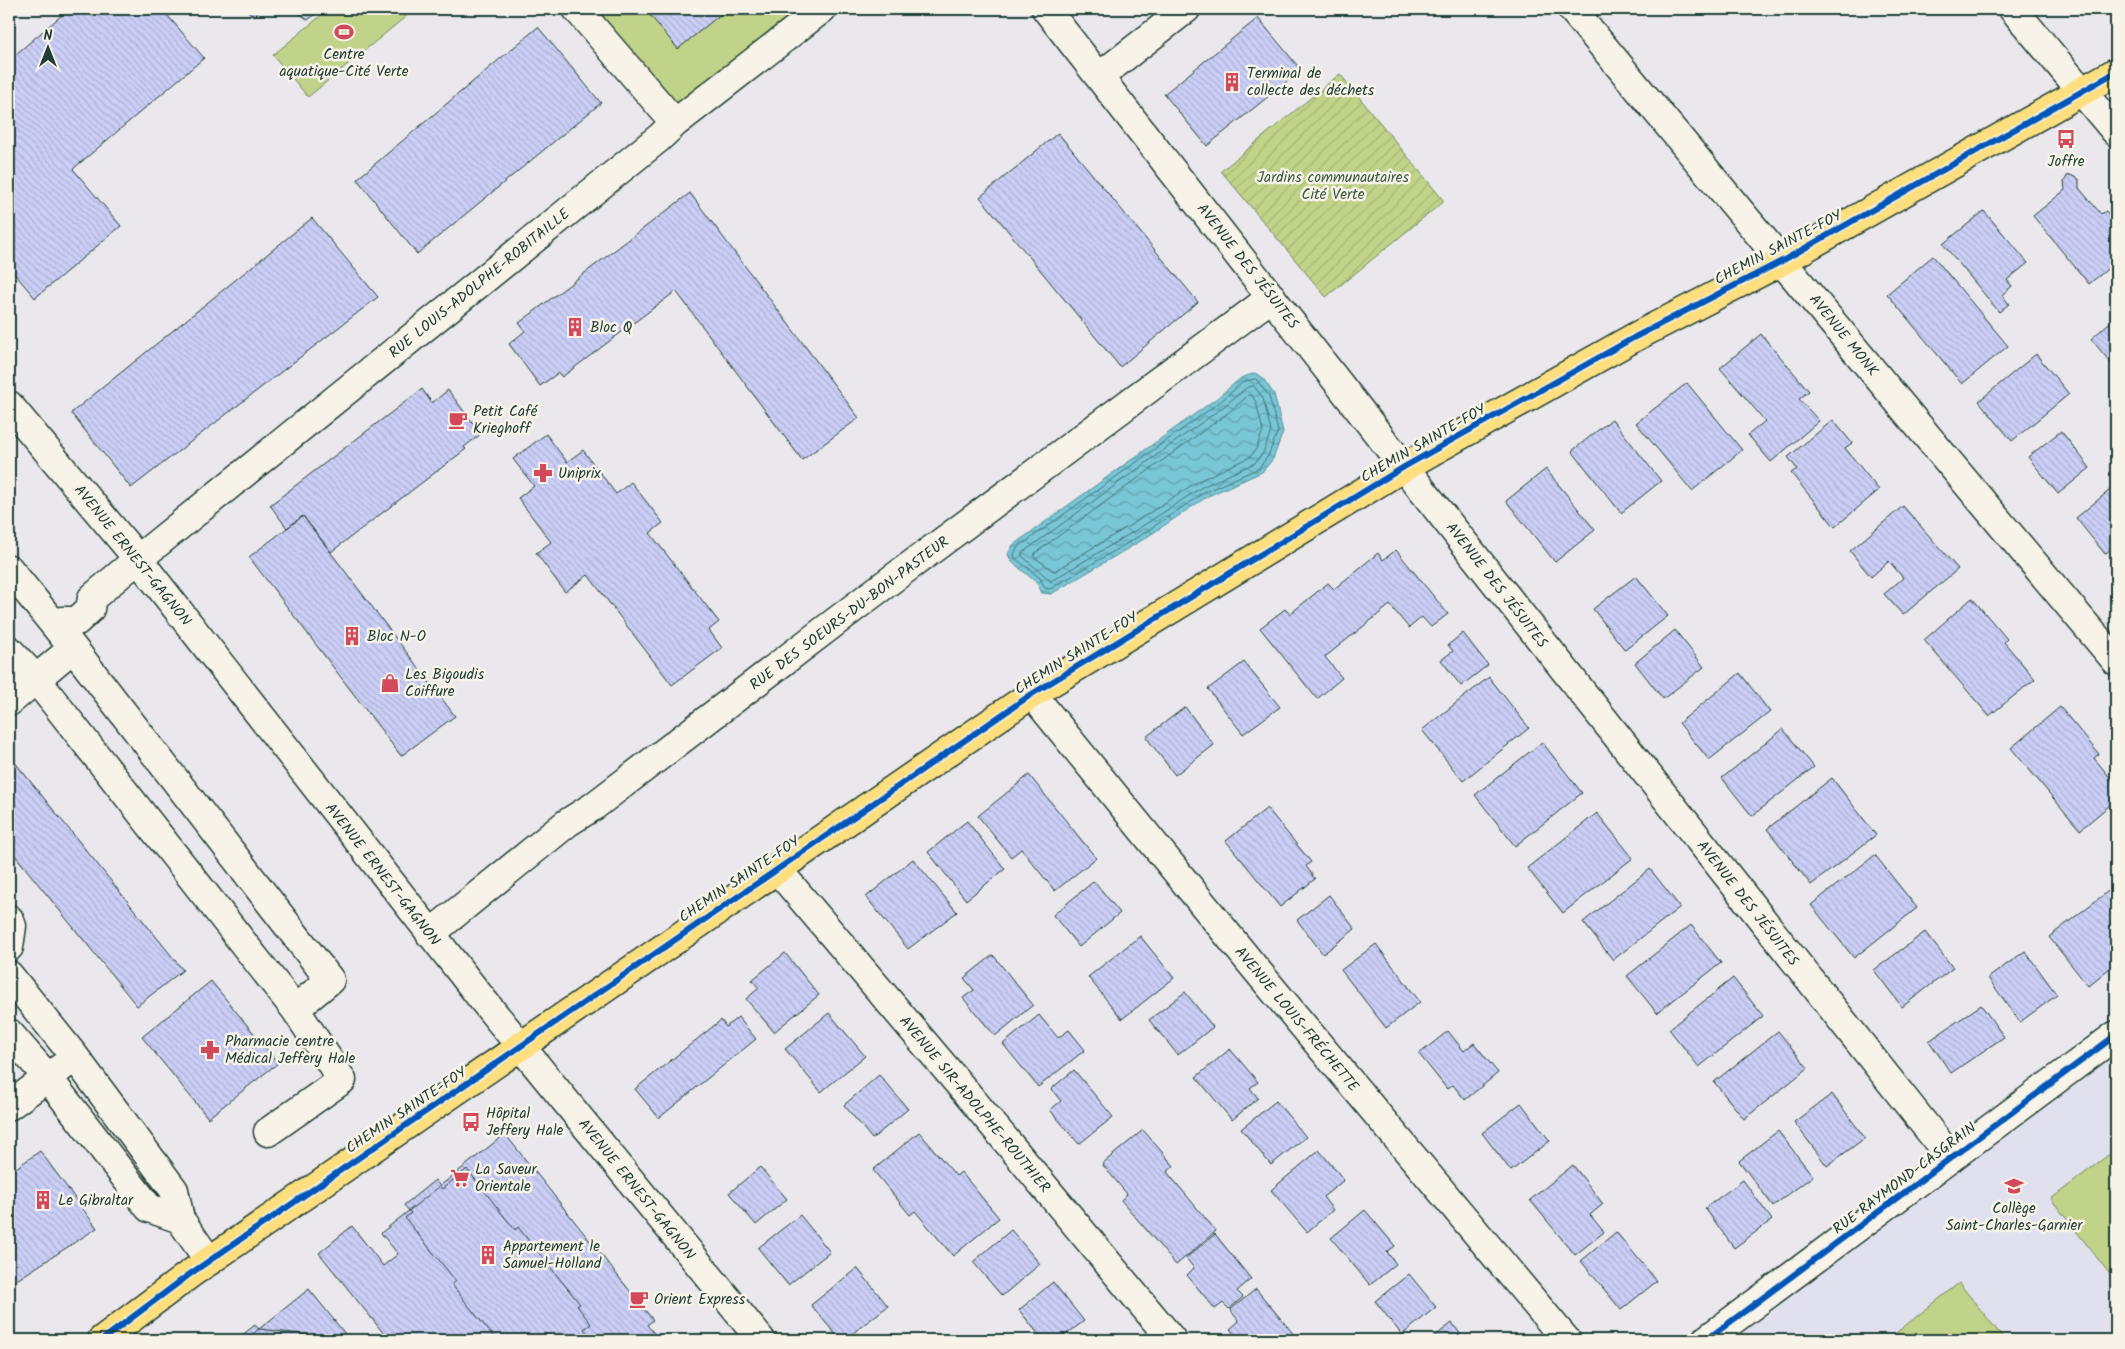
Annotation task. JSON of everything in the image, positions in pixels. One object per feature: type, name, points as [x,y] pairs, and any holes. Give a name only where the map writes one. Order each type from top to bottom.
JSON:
[{"type":"main road","name":"CHEMIN SAINTE-FOY","points":[[116,1336],[209,1261],[776,868],[1032,694],[1404,467],[1635,337],[1782,261],[2116,72]]},
{"type":"street","points":[[577,9],[675,124]]},
{"type":"street","name":"RUE LOUIS-ADOLPHE-ROBITAILLE","points":[[59,624],[65,608],[78,596],[92,598],[675,124],[822,9]]},
{"type":"street","points":[[1100,76],[1186,9]]},
{"type":"street","name":"AVENUE MONK","points":[[1572,9],[2116,661]]},
{"type":"street","points":[[2013,9],[2116,132]]},
{"type":"street","name":"AVENUE DES JÉSUITES","points":[[1058,13],[1100,76],[1404,467],[1952,1158]]},
{"type":"street","name":"RUE DES SOEURS-DU-BON-PASTEUR","points":[[430,934],[567,823],[594,806],[868,597],[1272,297]]},
{"type":"street","name":"AVENUE ERNEST-GAGNON","points":[[9,405],[138,559],[520,1047],[761,1340]]},
{"type":"street","points":[[9,569],[59,624],[73,648],[330,980],[295,1009]]},
{"type":"street","points":[[9,702],[73,648]]},
{"type":"street","points":[[9,650],[36,679],[295,1009],[342,1080],[268,1132]]},
{"type":"street","name":"AVENUE LOUIS-FRÉCHETTE","points":[[1032,694],[1254,967],[1566,1340]]},
{"type":"street","name":"AVENUE SIR-ADOLPHE-ROUTHIER","points":[[776,868],[1172,1340]]},
{"type":"street","points":[[9,919],[12,926],[9,947]]},
{"type":"street","points":[[9,975],[75,1057],[174,1190],[180,1219],[209,1261]]},
{"type":"street","points":[[9,1032],[48,1078],[150,1208],[180,1219]]},
{"type":"street","name":"RUE RAYMOND-CASGRAIN","points":[[1706,1340],[2116,1035]]},
{"type":"street","points":[[9,1106],[75,1057]]},
{"type":"shaded area","name":"Collège Saint-Charles-Garnier","points":[[2116,1032],[2116,1340],[1706,1340]]},
{"type":"green space","name":"Centre aquatique-Cité Verte","points":[[329,9],[415,9],[308,97],[273,55]]},
{"type":"green space","points":[[579,9],[822,9],[675,123]]},
{"type":"green space","name":"Jardins communautaires Cité Verte","points":[[1340,74],[1444,201],[1326,297],[1221,171]]},
{"type":"green space","points":[[2116,1149],[2116,1282],[2051,1199]]},
{"type":"green space","points":[[1959,1283],[2005,1340],[1887,1340]]},
{"type":"water","points":[[1255,373],[1262,377],[1274,394],[1283,432],[1273,459],[1262,472],[1208,496],[1144,539],[1051,594],[1042,593],[1036,582],[1011,561],[1008,554],[1013,545],[1217,398],[1241,378]]},
{"type":"building","points":[[69,9],[162,9],[204,58],[73,169],[121,226],[35,298],[9,267],[9,60]]},
{"type":"building","points":[[246,9],[263,9],[253,17]]},
{"type":"building","points":[[294,9],[321,9],[308,20]]},
{"type":"building","points":[[645,9],[727,9],[678,49]]},
{"type":"building","name":"Terminal de collecte des déchets","points":[[1258,18],[1301,70],[1207,146],[1164,94]]},
{"type":"building","points":[[538,27],[601,103],[417,254],[357,179]]},
{"type":"building","points":[[1058,133],[1198,302],[1120,367],[980,197]]},
{"type":"building","points":[[2070,175],[2079,179],[2079,188],[2101,214],[2106,211],[2116,223],[2116,262],[2089,284],[2033,216],[2065,190],[2064,182],[2067,176]]},
{"type":"building","name":"Bloc Q","points":[[690,193],[859,418],[802,460],[676,291],[562,377],[558,373],[540,386],[509,344],[525,331],[519,323]]},
{"type":"building","points":[[1984,211],[2028,263],[2007,280],[2012,286],[2002,295],[2009,304],[1999,312],[1943,244]]},
{"type":"building","points":[[312,218],[378,297],[131,488],[71,413]]},
{"type":"building","points":[[1933,256],[2008,346],[1962,384],[1887,294]]},
{"type":"building","points":[[2116,317],[2116,369],[2091,339]]},
{"type":"building","points":[[1761,334],[1809,391],[1799,399],[1819,421],[1771,462],[1748,435],[1765,421],[1720,368]]},
{"type":"building","points":[[2036,354],[2069,394],[2012,441],[1979,401]]},
{"type":"building","points":[[1687,383],[1742,450],[1692,491],[1636,423]]},
{"type":"building","points":[[422,389],[432,403],[448,390],[481,434],[464,447],[466,449],[331,552],[303,516],[287,528],[270,505]]},
{"type":"building","points":[[1612,419],[1661,481],[1621,513],[1572,451]]},
{"type":"building","points":[[1833,420],[1852,443],[1845,448],[1879,490],[1835,527],[1791,473],[1797,469],[1788,457]]},
{"type":"building","points":[[2061,431],[2090,468],[2058,494],[2028,457]]},
{"type":"building","points":[[546,434],[567,462],[583,450],[616,494],[631,482],[663,523],[650,533],[719,622],[709,630],[722,648],[672,685],[588,575],[565,592],[536,553],[551,542],[518,498],[534,486],[513,459]]},
{"type":"building","points":[[1546,469],[1595,530],[1555,562],[1506,501]]},
{"type":"building","points":[[2116,485],[2116,545],[2105,554],[2076,518]]},
{"type":"building","points":[[1903,506],[1958,569],[1903,615],[1884,594],[1903,578],[1889,561],[1871,577],[1850,551]]},
{"type":"building","name":"Bloc N-O","points":[[303,516],[455,716],[401,756],[249,557]]},
{"type":"building","points":[[1396,550],[1448,614],[1431,627],[1422,617],[1409,628],[1390,605],[1325,657],[1342,678],[1317,699],[1260,628],[1285,609],[1290,614],[1328,583],[1334,589],[1378,553],[1383,560]]},
{"type":"building","points":[[1636,576],[1668,616],[1625,650],[1593,609]]},
{"type":"building","points":[[1972,598],[2007,639],[2004,642],[2035,679],[1989,716],[1924,640]]},
{"type":"building","points":[[1675,630],[1704,667],[1663,699],[1635,663]]},
{"type":"building","points":[[1463,633],[1488,665],[1461,686],[1441,660],[1453,651],[1448,645]]},
{"type":"building","points":[[1244,662],[1280,707],[1243,734],[1208,689]]},
{"type":"building","points":[[1740,673],[1770,712],[1709,760],[1679,723]]},
{"type":"building","points":[[1489,677],[1529,728],[1463,781],[1422,730]]},
{"type":"building","points":[[1185,707],[1214,745],[1175,775],[1146,737]]},
{"type":"building","points":[[2060,707],[2099,754],[2094,758],[2116,785],[2116,800],[2080,830],[2011,748]]},
{"type":"building","points":[[1783,729],[1814,767],[1752,816],[1722,778]]},
{"type":"building","points":[[1542,742],[1582,793],[1515,846],[1475,795]]},
{"type":"building","points":[[9,755],[183,970],[137,1006],[9,848]]},
{"type":"building","points":[[1029,775],[1096,858],[1055,891],[1021,849],[1011,857],[978,816]]},
{"type":"building","points":[[1832,778],[1876,835],[1811,885],[1767,829]]},
{"type":"building","points":[[1267,808],[1311,862],[1306,866],[1315,879],[1280,907],[1226,841]]},
{"type":"building","points":[[1597,813],[1633,858],[1563,913],[1527,868]]},
{"type":"building","points":[[967,821],[1005,869],[966,900],[928,852]]},
{"type":"building","points":[[1875,855],[1917,908],[1854,958],[1811,905]]},
{"type":"building","points":[[913,859],[957,912],[908,949],[866,897]]},
{"type":"building","points":[[1650,869],[1680,907],[1613,960],[1583,922]]},
{"type":"building","points":[[1094,881],[1120,913],[1079,947],[1053,915]]},
{"type":"building","points":[[2116,885],[2116,963],[2088,986],[2049,937]]},
{"type":"building","points":[[1329,895],[1355,929],[1323,954],[1297,920]]},
{"type":"building","points":[[1691,925],[1721,963],[1657,1013],[1627,976]]},
{"type":"building","points":[[1925,932],[1953,968],[1902,1007],[1874,970]]},
{"type":"building","points":[[1140,936],[1174,978],[1122,1019],[1088,977]]},
{"type":"building","points":[[1376,944],[1420,1002],[1386,1028],[1341,970]]},
{"type":"building","points":[[2025,951],[2057,995],[2020,1022],[1988,978]]},
{"type":"building","points":[[785,953],[819,995],[774,1032],[746,999],[759,988],[752,980]]},
{"type":"building","points":[[993,955],[1033,1005],[995,1036],[963,998],[974,990],[964,978]]},
{"type":"building","points":[[1733,978],[1763,1016],[1699,1067],[1669,1029]]},
{"type":"building","name":"Pharmacie centre Médical Jeffery Hale","points":[[211,981],[278,1063],[208,1118],[142,1037]]},
{"type":"building","points":[[1185,992],[1213,1027],[1178,1055],[1149,1020]]},
{"type":"building","points":[[1981,1005],[2004,1037],[1951,1073],[1929,1041]]},
{"type":"building","points":[[829,1013],[865,1056],[821,1092],[785,1049]]},
{"type":"building","points":[[1039,1015],[1058,1038],[1069,1030],[1085,1050],[1038,1087],[1003,1044]]},
{"type":"building","points":[[738,1017],[756,1039],[659,1118],[635,1089],[721,1020],[726,1027]]},
{"type":"building","points":[[1448,1031],[1464,1051],[1474,1043],[1498,1073],[1465,1100],[1453,1085],[1447,1089],[1419,1054]]},
{"type":"building","points":[[1778,1031],[1808,1068],[1744,1119],[1714,1082]]},
{"type":"building","points":[[1230,1049],[1258,1082],[1250,1088],[1258,1098],[1232,1120],[1196,1077]]},
{"type":"building","points":[[1074,1070],[1113,1117],[1079,1144],[1050,1110],[1061,1101],[1051,1089]]},
{"type":"building","points":[[879,1075],[908,1109],[872,1139],[844,1105]]},
{"type":"building","points":[[1832,1094],[1865,1138],[1827,1166],[1794,1122]]},
{"type":"building","points":[[1276,1101],[1306,1137],[1271,1165],[1241,1129]]},
{"type":"building","points":[[1521,1103],[1550,1141],[1511,1171],[1482,1133]]},
{"type":"building","points":[[1143,1130],[1174,1166],[1167,1172],[1216,1231],[1176,1265],[1121,1200],[1127,1194],[1102,1164]]},
{"type":"building","points":[[1778,1131],[1813,1176],[1773,1206],[1739,1161]]},
{"type":"building","points":[[919,1132],[956,1176],[961,1172],[999,1218],[953,1256],[915,1211],[910,1215],[873,1170]]},
{"type":"building","points":[[505,1134],[653,1320],[647,1325],[660,1340],[389,1340],[319,1253],[352,1226],[383,1266],[398,1254],[381,1233]]},
{"type":"building","points":[[1319,1150],[1344,1180],[1323,1197],[1333,1210],[1307,1232],[1271,1190]]},
{"type":"building","name":"Le Gibraltar","points":[[40,1151],[97,1228],[9,1285],[9,1173]]},
{"type":"building","points":[[1573,1165],[1603,1204],[1590,1215],[1604,1232],[1575,1255],[1530,1200]]},
{"type":"building","points":[[760,1167],[787,1199],[756,1225],[729,1193]]},
{"type":"building","name":"Appartement le Samuel-Holland","points":[[467,1169],[515,1230],[518,1227],[580,1304],[577,1306],[591,1324],[584,1329],[593,1340],[496,1340],[452,1285],[456,1281],[405,1218],[411,1213],[404,1205],[435,1180],[442,1189]]},
{"type":"building","points":[[1743,1180],[1772,1220],[1734,1248],[1705,1208]]},
{"type":"building","points":[[1365,1210],[1395,1246],[1387,1252],[1396,1264],[1370,1285],[1331,1238]]},
{"type":"building","points":[[800,1215],[830,1252],[788,1285],[758,1248]]},
{"type":"building","points":[[1011,1230],[1040,1264],[1002,1296],[973,1262]]},
{"type":"building","points":[[1616,1232],[1657,1281],[1621,1310],[1581,1261]]},
{"type":"building","points":[[1215,1234],[1251,1279],[1237,1291],[1243,1297],[1229,1309],[1223,1303],[1215,1309],[1187,1275],[1194,1268],[1186,1258]]},
{"type":"building","points":[[857,1268],[888,1306],[844,1340],[840,1340],[811,1305]]},
{"type":"building","points":[[1409,1274],[1436,1307],[1402,1335],[1375,1301]]},
{"type":"building","points":[[1053,1282],[1084,1321],[1059,1340],[1043,1340],[1019,1310]]},
{"type":"building","points":[[309,1289],[350,1340],[245,1340],[259,1329]]},
{"type":"building","points":[[1256,1289],[1296,1337],[1292,1340],[1239,1340],[1230,1329],[1239,1321],[1230,1310]]},
{"type":"building","points":[[1452,1323],[1465,1340],[1430,1340]]},
{"type":"building","points":[[255,1325],[259,1329],[349,1340],[236,1340]]},
{"type":"building","points":[[355,1336],[359,1340],[349,1340]]},
{"type":"cycle path","points":[[102,1340],[190,1274],[1032,694],[1404,467],[1635,337],[1782,261],[2116,72]]},
{"type":"cycle path","points":[[1706,1340],[2116,1035]]},
{"type":"place","name":"Centre aquatique-Cité Verte","points":[[344,32]]},
{"type":"place","name":"Terminal de collecte des déchets","points":[[1232,82]]},
{"type":"place","name":"Joffre","points":[[2066,139]]},
{"type":"place","name":"Bloc Q","points":[[575,327]]},
{"type":"place","name":"Petit Café Krieghoff","points":[[458,420]]},
{"type":"place","name":"Uniprix","points":[[543,473]]},
{"type":"place","name":"Bloc N-O","points":[[352,636]]},
{"type":"place","name":"Les Bigoudis Coiffure","points":[[390,683]]},
{"type":"place","name":"Pharmacie centre Médical Jeffery Hale","points":[[210,1050]]},
{"type":"place","name":"Hôpital Jeffery Hale","points":[[471,1122]]},
{"type":"place","name":"La Saveur Orientale","points":[[460,1178]]},
{"type":"place","name":"Collège Saint-Charles-Garnier","points":[[2014,1186]]},
{"type":"place","name":"Le Gibraltar","points":[[43,1200]]},
{"type":"place","name":"Appartement le Samuel-Holland","points":[[488,1255]]},
{"type":"place","name":"Orient Express","points":[[639,1299]]}]
